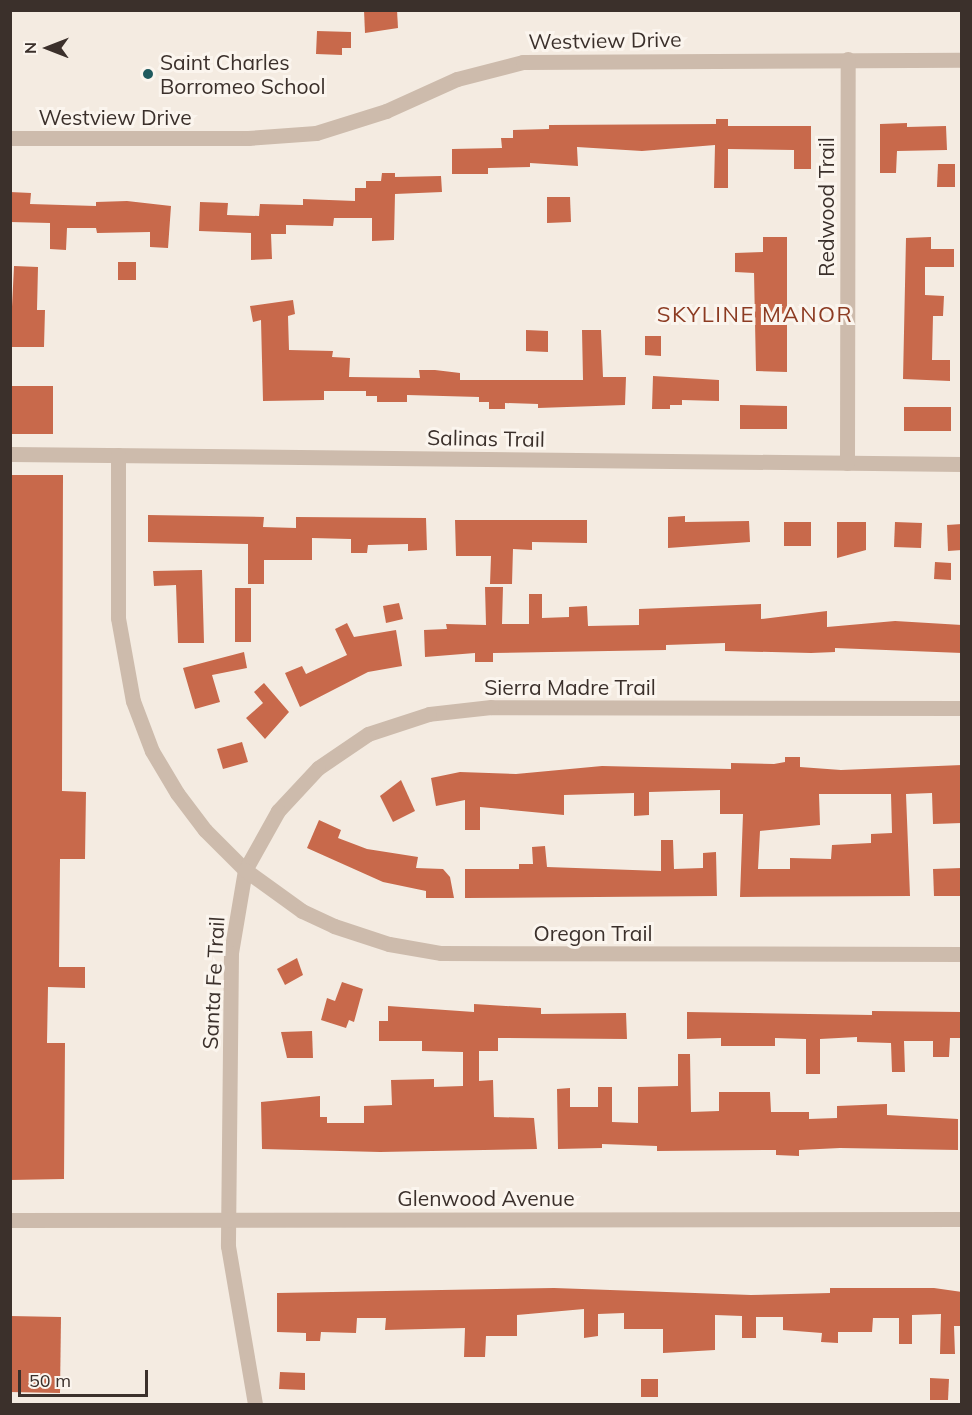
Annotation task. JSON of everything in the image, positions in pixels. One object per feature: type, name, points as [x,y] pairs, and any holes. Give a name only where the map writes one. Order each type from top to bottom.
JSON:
[{"type":"street","name":"Redwood Trail","points":[[847,463],[848,59]]},
{"type":"street","name":"Westview Drive","points":[[10,138],[248,138],[316,133],[386,111],[457,79],[523,62],[962,60]]},
{"type":"street","name":"Salinas Trail","points":[[10,454],[962,464]]},
{"type":"street","points":[[118,455],[118,618],[133,701],[152,751],[177,793],[205,830],[245,870]]},
{"type":"street","name":"Sierra Madre Trail","points":[[245,870],[278,812],[318,768],[368,734],[429,714],[491,707],[962,708]]},
{"type":"street","name":"Oregon Trail","points":[[245,870],[302,910],[334,926],[389,944],[441,953],[962,954]]},
{"type":"street","name":"Santa Fe Trail","points":[[245,870],[231,953],[229,1262],[255,1404]]},
{"type":"street","name":"Glenwood Avenue","points":[[10,1220],[962,1219]]},
{"type":"building","points":[[364,10],[397,10],[398,28],[365,33]]},
{"type":"building","points":[[317,31],[351,32],[351,48],[342,48],[342,55],[316,54]]},
{"type":"building","points":[[716,119],[728,119],[728,126],[811,126],[811,169],[794,169],[794,150],[728,149],[728,188],[714,188],[715,145],[642,151],[577,147],[578,166],[530,163],[530,167],[488,168],[488,174],[452,174],[452,149],[502,148],[501,138],[513,138],[513,130],[549,129],[549,125],[716,124]]},
{"type":"building","points":[[907,123],[907,127],[946,126],[947,150],[897,151],[896,173],[880,173],[880,124]]},
{"type":"building","points":[[938,164],[955,164],[955,187],[937,187]]},
{"type":"building","points":[[382,173],[395,173],[395,177],[441,176],[442,192],[395,194],[394,240],[372,241],[372,218],[334,218],[333,226],[286,225],[286,234],[271,234],[272,259],[251,260],[251,233],[199,231],[200,202],[228,203],[227,215],[259,216],[260,204],[303,205],[303,199],[355,201],[355,188],[366,188],[366,181],[381,181]]},
{"type":"building","points":[[10,192],[31,193],[30,204],[96,206],[96,202],[127,201],[171,206],[168,248],[150,247],[150,232],[97,233],[96,228],[67,228],[66,250],[50,249],[50,223],[10,222]]},
{"type":"building","points":[[547,197],[570,197],[571,222],[547,223]]},
{"type":"building","points":[[763,237],[787,237],[787,372],[756,371],[754,273],[735,272],[735,253],[763,252]]},
{"type":"building","points":[[931,237],[931,249],[954,249],[954,267],[925,267],[925,295],[944,296],[943,316],[933,316],[932,360],[950,360],[950,381],[903,379],[906,238]]},
{"type":"building","points":[[118,262],[136,262],[136,280],[118,280]]},
{"type":"building","points":[[14,266],[38,267],[37,310],[45,310],[44,347],[10,347]]},
{"type":"building","points":[[293,300],[295,314],[288,316],[289,350],[333,351],[332,357],[350,358],[349,377],[420,378],[419,370],[435,370],[460,373],[460,380],[583,380],[582,330],[601,330],[603,377],[626,377],[625,405],[538,408],[538,404],[505,403],[505,409],[489,409],[489,402],[479,402],[479,397],[407,395],[407,402],[377,402],[377,396],[366,396],[366,391],[324,391],[324,400],[263,401],[261,320],[253,322],[250,306]]},
{"type":"building","points":[[526,330],[548,331],[548,352],[526,351]]},
{"type":"building","points":[[645,336],[661,336],[661,356],[645,355]]},
{"type":"building","points":[[653,376],[719,380],[719,401],[682,400],[682,405],[670,405],[670,409],[652,409]]},
{"type":"building","points":[[10,386],[53,386],[53,434],[10,434]]},
{"type":"building","points":[[740,405],[787,406],[787,429],[740,429]]},
{"type":"building","points":[[904,407],[951,407],[951,431],[904,431]]},
{"type":"building","points":[[10,475],[63,475],[62,791],[86,792],[85,859],[60,859],[59,967],[85,967],[85,988],[48,987],[47,1043],[65,1043],[64,1179],[10,1180]]},
{"type":"building","points":[[148,515],[264,517],[263,527],[296,528],[296,517],[426,518],[427,550],[408,551],[408,544],[368,545],[367,553],[351,553],[351,539],[312,538],[312,560],[264,560],[264,584],[248,584],[248,544],[148,542]]},
{"type":"building","points":[[685,516],[685,522],[749,521],[750,542],[668,548],[668,517]]},
{"type":"building","points":[[455,520],[587,520],[587,543],[532,542],[532,550],[513,549],[512,584],[490,584],[491,556],[456,556]]},
{"type":"building","points":[[784,522],[811,522],[811,546],[784,546]]},
{"type":"building","points":[[837,522],[866,522],[866,550],[837,558]]},
{"type":"building","points":[[895,522],[922,523],[921,548],[894,547]]},
{"type":"building","points":[[962,524],[962,550],[948,551],[947,525]]},
{"type":"building","points":[[935,562],[951,563],[951,580],[934,579]]},
{"type":"building","points":[[202,570],[204,643],[178,643],[176,585],[154,586],[153,571]]},
{"type":"building","points":[[485,587],[503,587],[502,624],[529,624],[529,594],[542,594],[542,618],[569,617],[569,607],[587,606],[588,626],[639,625],[639,609],[761,604],[761,619],[827,611],[827,627],[895,621],[962,625],[962,653],[835,648],[835,652],[811,653],[725,651],[725,643],[666,645],[666,650],[493,653],[493,662],[475,662],[475,653],[425,657],[424,630],[447,629],[446,624],[486,625]]},
{"type":"building","points":[[235,588],[251,588],[251,642],[235,642]]},
{"type":"building","points":[[399,603],[403,619],[386,623],[383,606]]},
{"type":"building","points":[[347,623],[354,637],[396,630],[402,666],[368,672],[300,707],[285,673],[302,666],[306,674],[347,655],[335,629]]},
{"type":"building","points":[[244,652],[247,668],[212,675],[220,702],[195,709],[183,668]]},
{"type":"building","points":[[264,683],[289,712],[265,739],[246,718],[263,703],[254,692]]},
{"type":"building","points":[[242,742],[248,762],[223,769],[217,749]]},
{"type":"building","points":[[785,757],[800,757],[800,767],[841,770],[962,765],[962,823],[933,824],[932,793],[906,794],[910,896],[740,897],[743,814],[720,814],[720,790],[649,792],[649,815],[634,816],[634,793],[564,795],[564,815],[480,807],[480,830],[465,830],[465,800],[436,806],[431,778],[460,772],[516,774],[602,766],[731,769],[731,763],[785,762]],"holes":[[[819,794],[891,794],[892,833],[871,834],[871,843],[832,845],[831,859],[790,858],[790,869],[758,869],[760,831],[820,825]]]},
{"type":"building","points":[[401,780],[415,811],[393,822],[380,796]]},
{"type":"building","points":[[319,820],[341,830],[338,838],[367,849],[418,857],[416,868],[443,869],[450,877],[454,898],[426,898],[426,891],[383,882],[307,848]]},
{"type":"building","points":[[661,840],[673,840],[674,869],[703,868],[703,853],[716,852],[717,896],[465,898],[465,869],[519,869],[519,864],[533,864],[532,847],[545,846],[547,867],[661,871]]},
{"type":"building","points":[[962,868],[962,896],[934,896],[933,869]]},
{"type":"building","points":[[297,958],[303,975],[285,985],[277,969]]},
{"type":"building","points":[[342,982],[363,989],[354,1022],[349,1020],[346,1028],[321,1020],[327,998],[335,1001]]},
{"type":"building","points":[[474,1004],[541,1008],[541,1014],[626,1013],[627,1039],[498,1038],[498,1051],[479,1051],[479,1081],[493,1080],[494,1117],[534,1118],[537,1149],[380,1152],[262,1149],[261,1102],[320,1096],[320,1117],[327,1117],[327,1123],[364,1123],[364,1106],[392,1105],[391,1080],[434,1079],[434,1087],[463,1086],[463,1052],[422,1051],[422,1041],[379,1041],[379,1021],[388,1021],[388,1006],[474,1012]]},
{"type":"building","points":[[872,1011],[962,1012],[962,1038],[950,1038],[949,1057],[933,1057],[933,1041],[904,1041],[905,1072],[892,1072],[891,1043],[857,1042],[857,1037],[820,1039],[820,1074],[806,1074],[806,1039],[775,1038],[775,1046],[721,1046],[721,1038],[687,1039],[687,1012],[872,1015]]},
{"type":"building","points":[[312,1031],[313,1058],[287,1058],[281,1032]]},
{"type":"building","points":[[678,1054],[690,1054],[691,1112],[719,1111],[719,1092],[770,1092],[771,1112],[809,1112],[809,1119],[837,1118],[837,1106],[887,1104],[887,1115],[958,1119],[958,1150],[840,1148],[799,1150],[799,1156],[776,1155],[776,1150],[657,1151],[657,1146],[602,1144],[602,1148],[558,1149],[557,1089],[570,1088],[570,1107],[598,1107],[598,1087],[612,1087],[612,1122],[638,1123],[638,1087],[678,1086]]},
{"type":"building","points":[[554,1288],[751,1295],[830,1293],[830,1288],[934,1288],[962,1292],[962,1326],[954,1326],[955,1354],[940,1354],[941,1314],[912,1315],[912,1344],[899,1344],[899,1318],[873,1318],[872,1332],[838,1332],[838,1343],[821,1342],[822,1333],[783,1330],[783,1317],[756,1317],[756,1338],[742,1338],[742,1316],[715,1315],[715,1350],[663,1353],[663,1329],[624,1329],[624,1313],[598,1314],[598,1336],[584,1338],[584,1309],[517,1315],[517,1336],[486,1336],[485,1357],[464,1357],[465,1328],[385,1330],[386,1318],[357,1318],[356,1333],[321,1332],[320,1341],[306,1341],[306,1333],[277,1332],[277,1293]]},
{"type":"building","points":[[10,1316],[61,1317],[60,1393],[10,1392]]},
{"type":"building","points":[[280,1372],[305,1373],[305,1390],[279,1389]]},
{"type":"building","points":[[930,1378],[949,1379],[948,1400],[930,1400]]},
{"type":"building","points":[[641,1379],[658,1379],[658,1397],[641,1397]]},
{"type":"place","name":"Saint Charles Borromeo School","points":[[148,74]]},
{"type":"district","name":"SKYLINE MANOR","points":[[755,315]]}]
